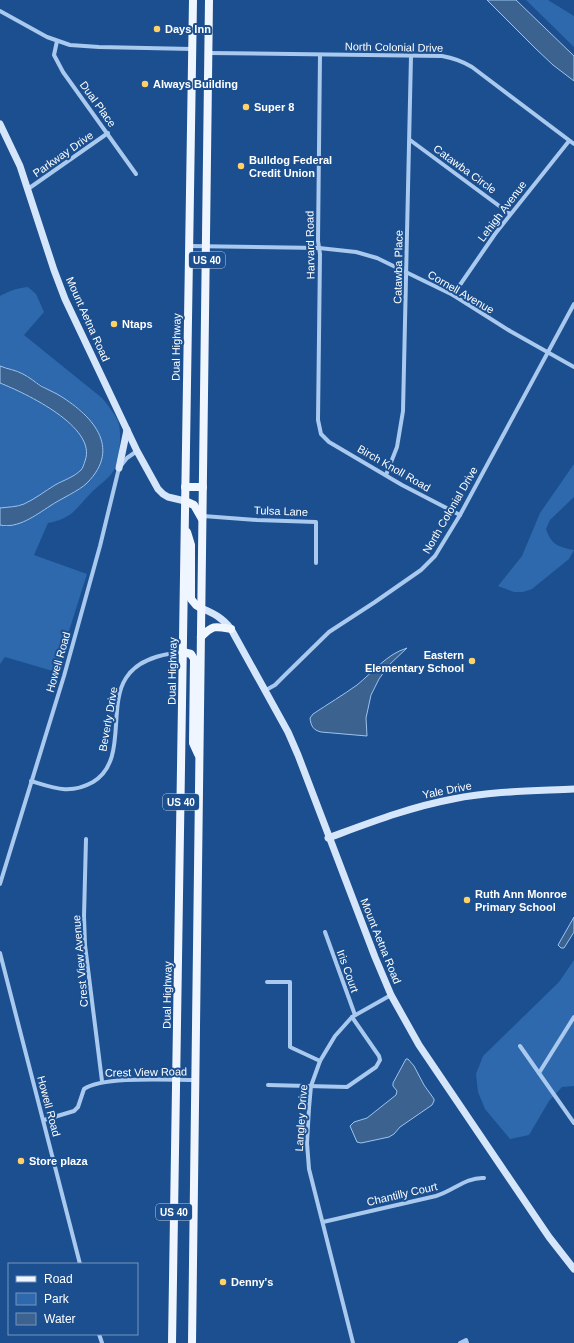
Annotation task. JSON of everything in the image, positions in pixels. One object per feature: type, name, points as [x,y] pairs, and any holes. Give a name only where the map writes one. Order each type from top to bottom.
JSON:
[{"type":"main road","name":"Dual Highway","points":[[172,1343],[193,0]]},
{"type":"main road","name":"US 40","points":[[192,1343],[209,0]]},
{"type":"main road","points":[[186,487],[203,487]]},
{"type":"main road","points":[[185,501],[194,505],[203,518]]},
{"type":"main road","points":[[184,524],[191,545],[191,599],[201,608]]},
{"type":"main road","points":[[201,637],[212,627],[231,629]]},
{"type":"main road","points":[[183,652],[191,654],[194,659],[193,743],[199,757]]},
{"type":"street","points":[[0,11],[57,41],[82,46],[192,49]]},
{"type":"street","name":"Dual Place","points":[[57,41],[54,55],[57,62],[136,174]]},
{"type":"street","name":"North Colonial Drive","points":[[209,53],[442,56],[462,61],[472,67],[574,144]]},
{"type":"street","name":"Harvard Road","points":[[320,55],[318,420],[321,434]]},
{"type":"street","name":"Catawba Place","points":[[386,475],[397,448],[403,411],[411,56]]},
{"type":"street","name":"Mount Aetna Road","points":[[0,124],[12,147],[28,189],[65,299],[137,451],[158,489],[168,497],[185,501]]},
{"type":"street","name":"Parkway Drive","points":[[28,189],[108,133]]},
{"type":"street","name":"Catawba Circle","points":[[410,140],[510,214]]},
{"type":"street","name":"Lehigh Avenue","points":[[453,295],[510,214],[569,141]]},
{"type":"street","name":"Cornell Avenue","points":[[189,246],[319,248],[365,254],[377,258],[453,295],[510,331],[574,367]]},
{"type":"street","name":"North Colonial Drive","points":[[266,690],[286,675],[329,632],[429,564],[460,515],[574,304]]},
{"type":"street","points":[[119,468],[127,430]]},
{"type":"street","name":"Birch Knoll Road","points":[[321,434],[330,442],[402,485],[460,515]]},
{"type":"street","points":[[119,468],[127,458],[137,451]]},
{"type":"street","name":"Howell Road","points":[[0,884],[64,676],[92,576],[119,468]]},
{"type":"street","name":"Tulsa Lane","points":[[203,518],[316,522],[316,564]]},
{"type":"street","name":"Mount Aetna Road","points":[[201,608],[219,617],[226,622],[231,629],[288,732],[328,838],[391,995],[423,1051],[549,1237],[574,1269]]},
{"type":"street","name":"Beverly Drive","points":[[31,781],[55,788],[71,790],[87,785],[101,775],[111,758],[118,703],[125,679],[136,667],[144,662],[168,653],[183,652]]},
{"type":"street","name":"Yale Drive","points":[[328,838],[398,812],[454,799],[503,793],[574,789]]},
{"type":"street","name":"Crest View Avenue","points":[[86,839],[84,938],[102,1082]]},
{"type":"street","name":"Iris Court","points":[[311,1086],[347,1087],[379,1064],[379,1056],[354,1016],[325,932]]},
{"type":"street","name":"Howell Road","points":[[0,953],[80,1263]]},
{"type":"street","points":[[267,982],[290,982],[290,1047],[320,1061]]},
{"type":"street","name":"Langley Drive","points":[[353,1343],[307,1156],[308,1115],[311,1086],[320,1061],[335,1036],[354,1016],[391,995]]},
{"type":"street","points":[[539,1073],[574,1017]]},
{"type":"street","points":[[520,1046],[574,1123]]},
{"type":"street","name":"Crest View Road","points":[[44,1120],[74,1112],[78,1107],[84,1089],[93,1084],[102,1082],[195,1080]]},
{"type":"street","points":[[268,1085],[311,1086]]},
{"type":"street","name":"Chantilly Court","points":[[322,1222],[436,1196],[446,1193],[471,1179],[484,1178]]},
{"type":"street","points":[[460,1343],[466,1340],[467,1343]]},
{"type":"green space","points":[[526,0],[548,0],[574,16],[574,47]]},
{"type":"green space","points":[[28,287],[36,294],[44,312],[24,335],[102,398],[118,421],[120,432],[118,460],[112,473],[72,513],[62,519],[48,523],[34,555],[87,574],[56,672],[5,657],[0,664],[0,525],[6,527],[17,524],[80,489],[92,477],[96,470],[101,460],[103,444],[82,411],[22,373],[0,366],[0,296],[13,290]]},
{"type":"green space","points":[[0,383],[26,395],[57,413],[81,436],[86,448],[83,466],[75,475],[24,504],[0,508]]},
{"type":"green space","points":[[574,464],[574,497],[550,520],[546,529],[550,539],[553,542],[564,548],[574,550],[569,559],[532,589],[523,592],[514,592],[498,586],[522,556],[540,513]]},
{"type":"green space","points":[[574,960],[574,1086],[562,1087],[549,1101],[529,1135],[510,1139],[485,1109],[478,1092],[476,1074],[483,1056],[559,982]]},
{"type":"water","points":[[487,0],[516,0],[574,56],[574,81],[553,65]]},
{"type":"water","points":[[0,366],[23,374],[70,402],[91,421],[98,432],[102,444],[102,457],[97,470],[84,486],[26,520],[7,526],[0,525],[0,508],[24,504],[75,475],[83,466],[86,448],[81,436],[57,413],[26,395],[0,383]]},
{"type":"water","points":[[407,648],[389,665],[379,679],[371,695],[366,718],[367,736],[321,732],[313,727],[310,718],[313,714],[357,685],[393,654]]},
{"type":"water","points":[[574,917],[574,932],[564,948],[561,948],[558,945]]},
{"type":"water","points":[[406,1059],[408,1059],[414,1066],[424,1085],[434,1099],[432,1105],[400,1127],[389,1137],[361,1143],[357,1142],[350,1126],[354,1122],[367,1118],[396,1095],[397,1091],[393,1086],[393,1083]]},
{"type":"place","name":"Days Inn","points":[[157,29]]},
{"type":"place","name":"Always Building","points":[[145,84]]},
{"type":"place","name":"Super 8","points":[[246,107]]},
{"type":"place","name":"Bulldog Federal Credit Union","points":[[241,166]]},
{"type":"place","name":"Ntaps","points":[[114,324]]},
{"type":"place","name":"Eastern Elementary School","points":[[472,661]]},
{"type":"place","name":"Ruth Ann Monroe Primary School","points":[[467,900]]},
{"type":"place","name":"Store plaza","points":[[21,1161]]},
{"type":"place","name":"Denny's","points":[[223,1282]]}]
